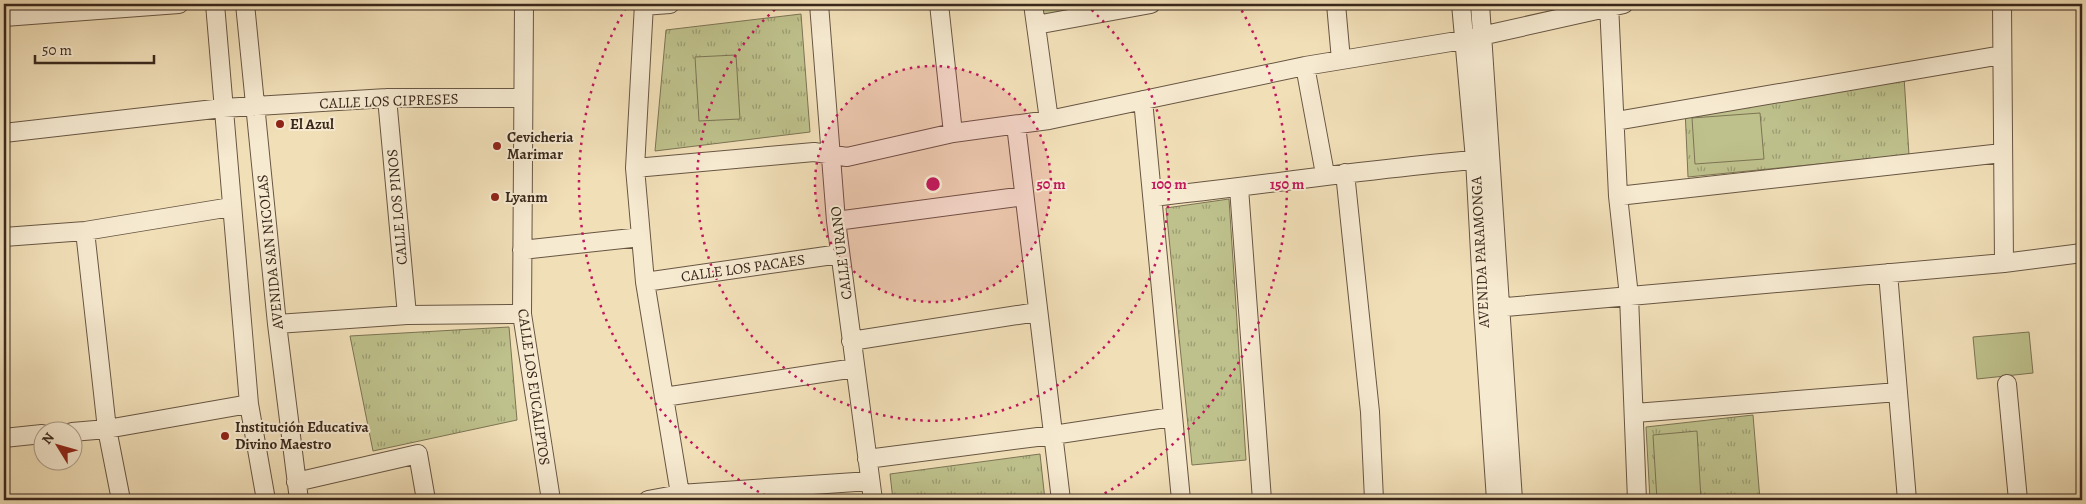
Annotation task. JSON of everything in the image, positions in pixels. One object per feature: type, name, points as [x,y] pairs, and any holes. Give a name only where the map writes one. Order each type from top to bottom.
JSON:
[{"type":"street","points":[[4,17],[179,4]]},
{"type":"street","points":[[214,4],[249,404],[266,500]]},
{"type":"street","name":"AVENIDA SAN NICOLAS","points":[[245,4],[278,324],[299,500]]},
{"type":"street","name":"CALLE LOS EUCALIPTOS","points":[[524,4],[522,314],[551,500]]},
{"type":"street","points":[[670,4],[644,5],[635,168],[646,282],[681,497]]},
{"type":"street","name":"CALLE URANO","points":[[819,4],[836,221],[873,500]]},
{"type":"street","points":[[939,4],[953,133]]},
{"type":"street","points":[[1033,4],[1048,120]]},
{"type":"street","points":[[1036,25],[1151,4]]},
{"type":"street","points":[[1336,4],[1342,60]]},
{"type":"street","name":"AVENIDA PARAMONGA","points":[[1462,4],[1463,40],[1482,159]]},
{"type":"street","name":"AVENIDA PARAMONGA","points":[[1480,4],[1482,36],[1482,159],[1491,308],[1496,500]]},
{"type":"street","points":[[2002,4],[2004,263]]},
{"type":"street","points":[[635,168],[814,152],[847,157],[953,133],[1048,120],[1305,66],[1463,40],[1614,5],[1618,196],[1628,296],[1638,500]]},
{"type":"street","points":[[1616,121],[2002,55]]},
{"type":"street","points":[[1305,66],[1325,174]]},
{"type":"street","name":"CALLE LOS CIPRESES","points":[[4,133],[223,108],[387,98],[523,98]]},
{"type":"street","name":"CALLE LOS PINOS","points":[[387,98],[407,314]]},
{"type":"street","points":[[1143,100],[1181,500]]},
{"type":"street","points":[[1016,125],[1061,500]]},
{"type":"street","points":[[1618,196],[2002,152]]},
{"type":"street","points":[[1153,198],[1239,188],[1325,174],[1482,159]]},
{"type":"street","points":[[1345,173],[1370,412],[1374,500]]},
{"type":"street","points":[[1239,188],[1262,500]]},
{"type":"street","points":[[836,221],[1024,196]]},
{"type":"street","points":[[4,237],[85,231],[232,207]]},
{"type":"street","points":[[85,231],[107,429],[121,500]]},
{"type":"street","points":[[522,250],[641,237]]},
{"type":"street","points":[[1491,308],[2004,263],[2082,253]]},
{"type":"street","name":"CALLE LOS PACAES","points":[[646,282],[840,254]]},
{"type":"street","points":[[1888,273],[1907,500]]},
{"type":"street","name":"AVENIDA PARAMONGA","points":[[1491,308],[1513,500]]},
{"type":"street","points":[[851,341],[1037,312]]},
{"type":"street","points":[[278,324],[407,314],[522,314]]},
{"type":"street","points":[[664,397],[855,368]]},
{"type":"street","points":[[2007,384],[2018,500]]},
{"type":"street","points":[[1634,413],[1898,392]]},
{"type":"street","points":[[82,431],[107,429],[249,404]]},
{"type":"street","points":[[867,459],[1053,435],[1172,417]]},
{"type":"street","points":[[4,438],[32,435]]},
{"type":"street","points":[[296,482],[418,454],[426,500]]},
{"type":"street","points":[[648,500],[870,481]]},
{"type":"green space","points":[[1041,4],[1105,4],[1042,15]]},
{"type":"green space","points":[[801,14],[810,132],[655,151],[666,30]]},
{"type":"green space","points":[[736,55],[740,119],[699,121],[695,57]]},
{"type":"green space","points":[[1904,77],[1909,155],[1688,177],[1685,109]]},
{"type":"green space","points":[[1760,113],[1764,159],[1695,164],[1692,118]]},
{"type":"green space","points":[[1229,199],[1246,460],[1192,465],[1166,208]]},
{"type":"green space","points":[[509,327],[517,420],[373,451],[350,336]]},
{"type":"green space","points":[[2029,332],[2033,373],[1977,379],[1973,337]]},
{"type":"green space","points":[[1753,415],[1760,500],[1650,500],[1646,427]]},
{"type":"green space","points":[[1697,431],[1701,500],[1657,500],[1653,435]]},
{"type":"green space","points":[[1040,454],[1045,500],[893,500],[890,474]]},
{"type":"place","name":"El Azul","points":[[280,124]]},
{"type":"place","name":"Cevicheria Marimar","points":[[497,146]]},
{"type":"place","name":"Lyanm","points":[[495,197]]},
{"type":"place","name":"Institución Educativa Divino Maestro","points":[[225,436]]}]
